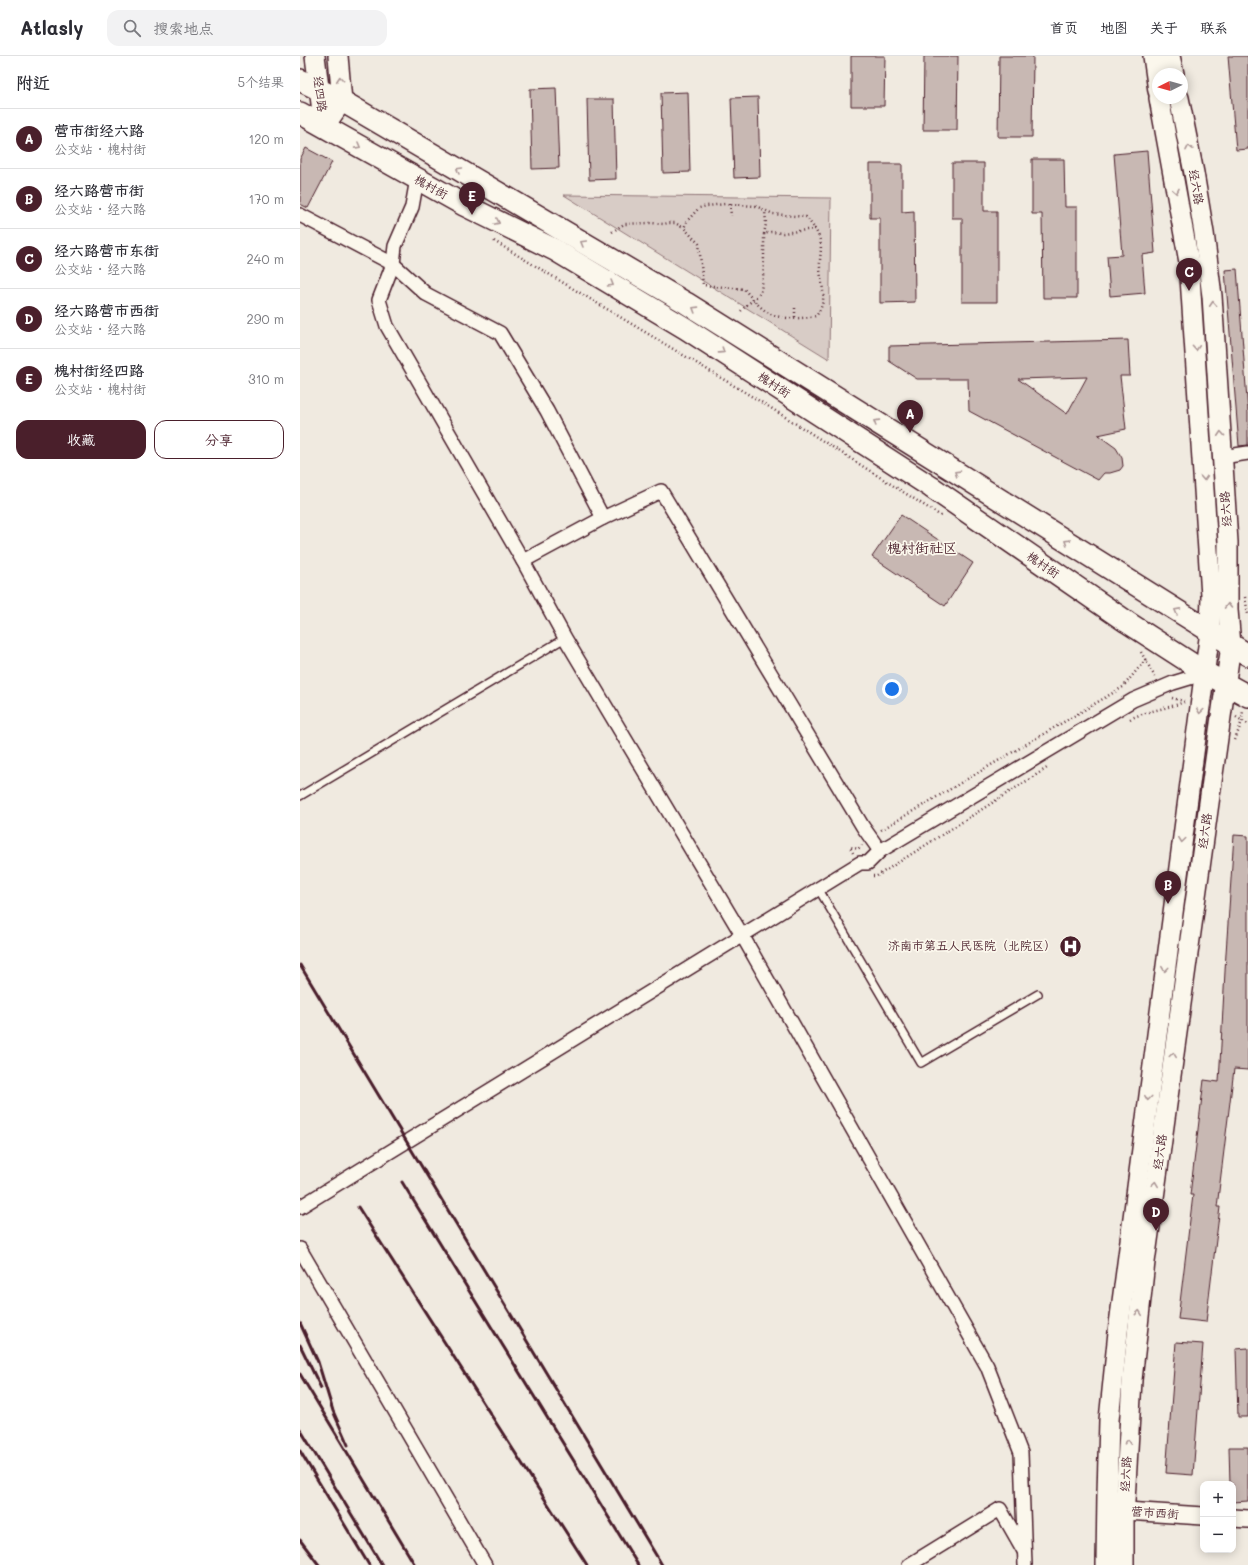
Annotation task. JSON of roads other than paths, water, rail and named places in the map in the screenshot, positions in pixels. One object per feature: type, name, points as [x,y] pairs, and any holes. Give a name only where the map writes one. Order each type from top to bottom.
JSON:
[{"type":"main road","name":"经四路","points":[[316,56],[324,127]]},
{"type":"main road","name":"经四路","points":[[324,127],[342,101],[338,56]]},
{"type":"main road","points":[[1153,56],[1155,68]]},
{"type":"main road","points":[[1170,56],[1173,68]]},
{"type":"main road","name":"槐村街","points":[[300,80],[342,101],[686,303],[1240,650]]},
{"type":"main road","name":"经六路","points":[[1124,1565],[1115,1511],[1109,1420],[1118,1332],[1181,844],[1190,706],[1197,675],[1210,631],[1211,596],[1189,262],[1160,104]]},
{"type":"main road","name":"经六路","points":[[1106,1565],[1115,1511],[1132,1380],[1145,1262],[1226,684],[1240,650],[1228,610],[1228,542],[1212,296],[1204,233],[1180,104]]},
{"type":"main road","name":"槐村街","points":[[300,113],[464,206],[555,250],[685,328],[932,487],[1051,570],[1148,645],[1197,675],[1226,684],[1248,696]]},
{"type":"street","points":[[417,179],[412,207],[395,246],[393,264],[378,300],[387,326],[523,561],[565,638],[742,935],[987,1366],[1021,1453],[1024,1565]]},
{"type":"street","points":[[300,215],[393,264],[426,294],[500,333],[547,411],[603,518]]},
{"type":"street","points":[[1222,457],[1248,453]]},
{"type":"street","points":[[523,561],[603,518],[661,491],[863,827],[880,851]]},
{"type":"street","points":[[300,1207],[818,888],[860,863],[868,863],[880,851],[1133,700],[1197,675]]},
{"type":"street","points":[[300,1249],[485,1565]]},
{"type":"street","points":[[909,1565],[1000,1509],[1024,1552]]},
{"type":"street","name":"营市西街","points":[[1115,1511],[1200,1516]]},
{"type":"street","points":[[1236,1518],[1248,1519]]},
{"type":"lane","points":[[300,796],[565,638]]},
{"type":"lane","points":[[818,888],[921,1063],[1038,994]]},
{"type":"railway","points":[[300,965],[662,1565]]},
{"type":"railway","points":[[402,1182],[638,1565]]},
{"type":"railway","points":[[358,1207],[587,1565]]},
{"type":"railway","points":[[300,1323],[318,1362],[333,1411],[348,1445]]},
{"type":"railway","points":[[300,1345],[321,1388]]},
{"type":"railway","points":[[300,1374],[415,1565]]},
{"type":"railway","points":[[300,1429],[382,1565]]},
{"type":"railway","points":[[300,1451],[369,1565]]},
{"type":"railway","points":[[300,1540],[319,1565]]},
{"type":"place","name":"槐村街经四路","points":[[472,215]]},
{"type":"place","name":"经六路营市东街","points":[[1189,291]]},
{"type":"place","name":"营市街经六路","points":[[910,433]]},
{"type":"place","name":"经六路营市街","points":[[1168,904]]},
{"type":"place","name":"济南市第五人民医院（北院区）","points":[[1071,946]]},
{"type":"place","name":"经六路营市西街","points":[[1156,1231]]},
{"type":"district","name":"槐村街社区","points":[[922,548]]}]
